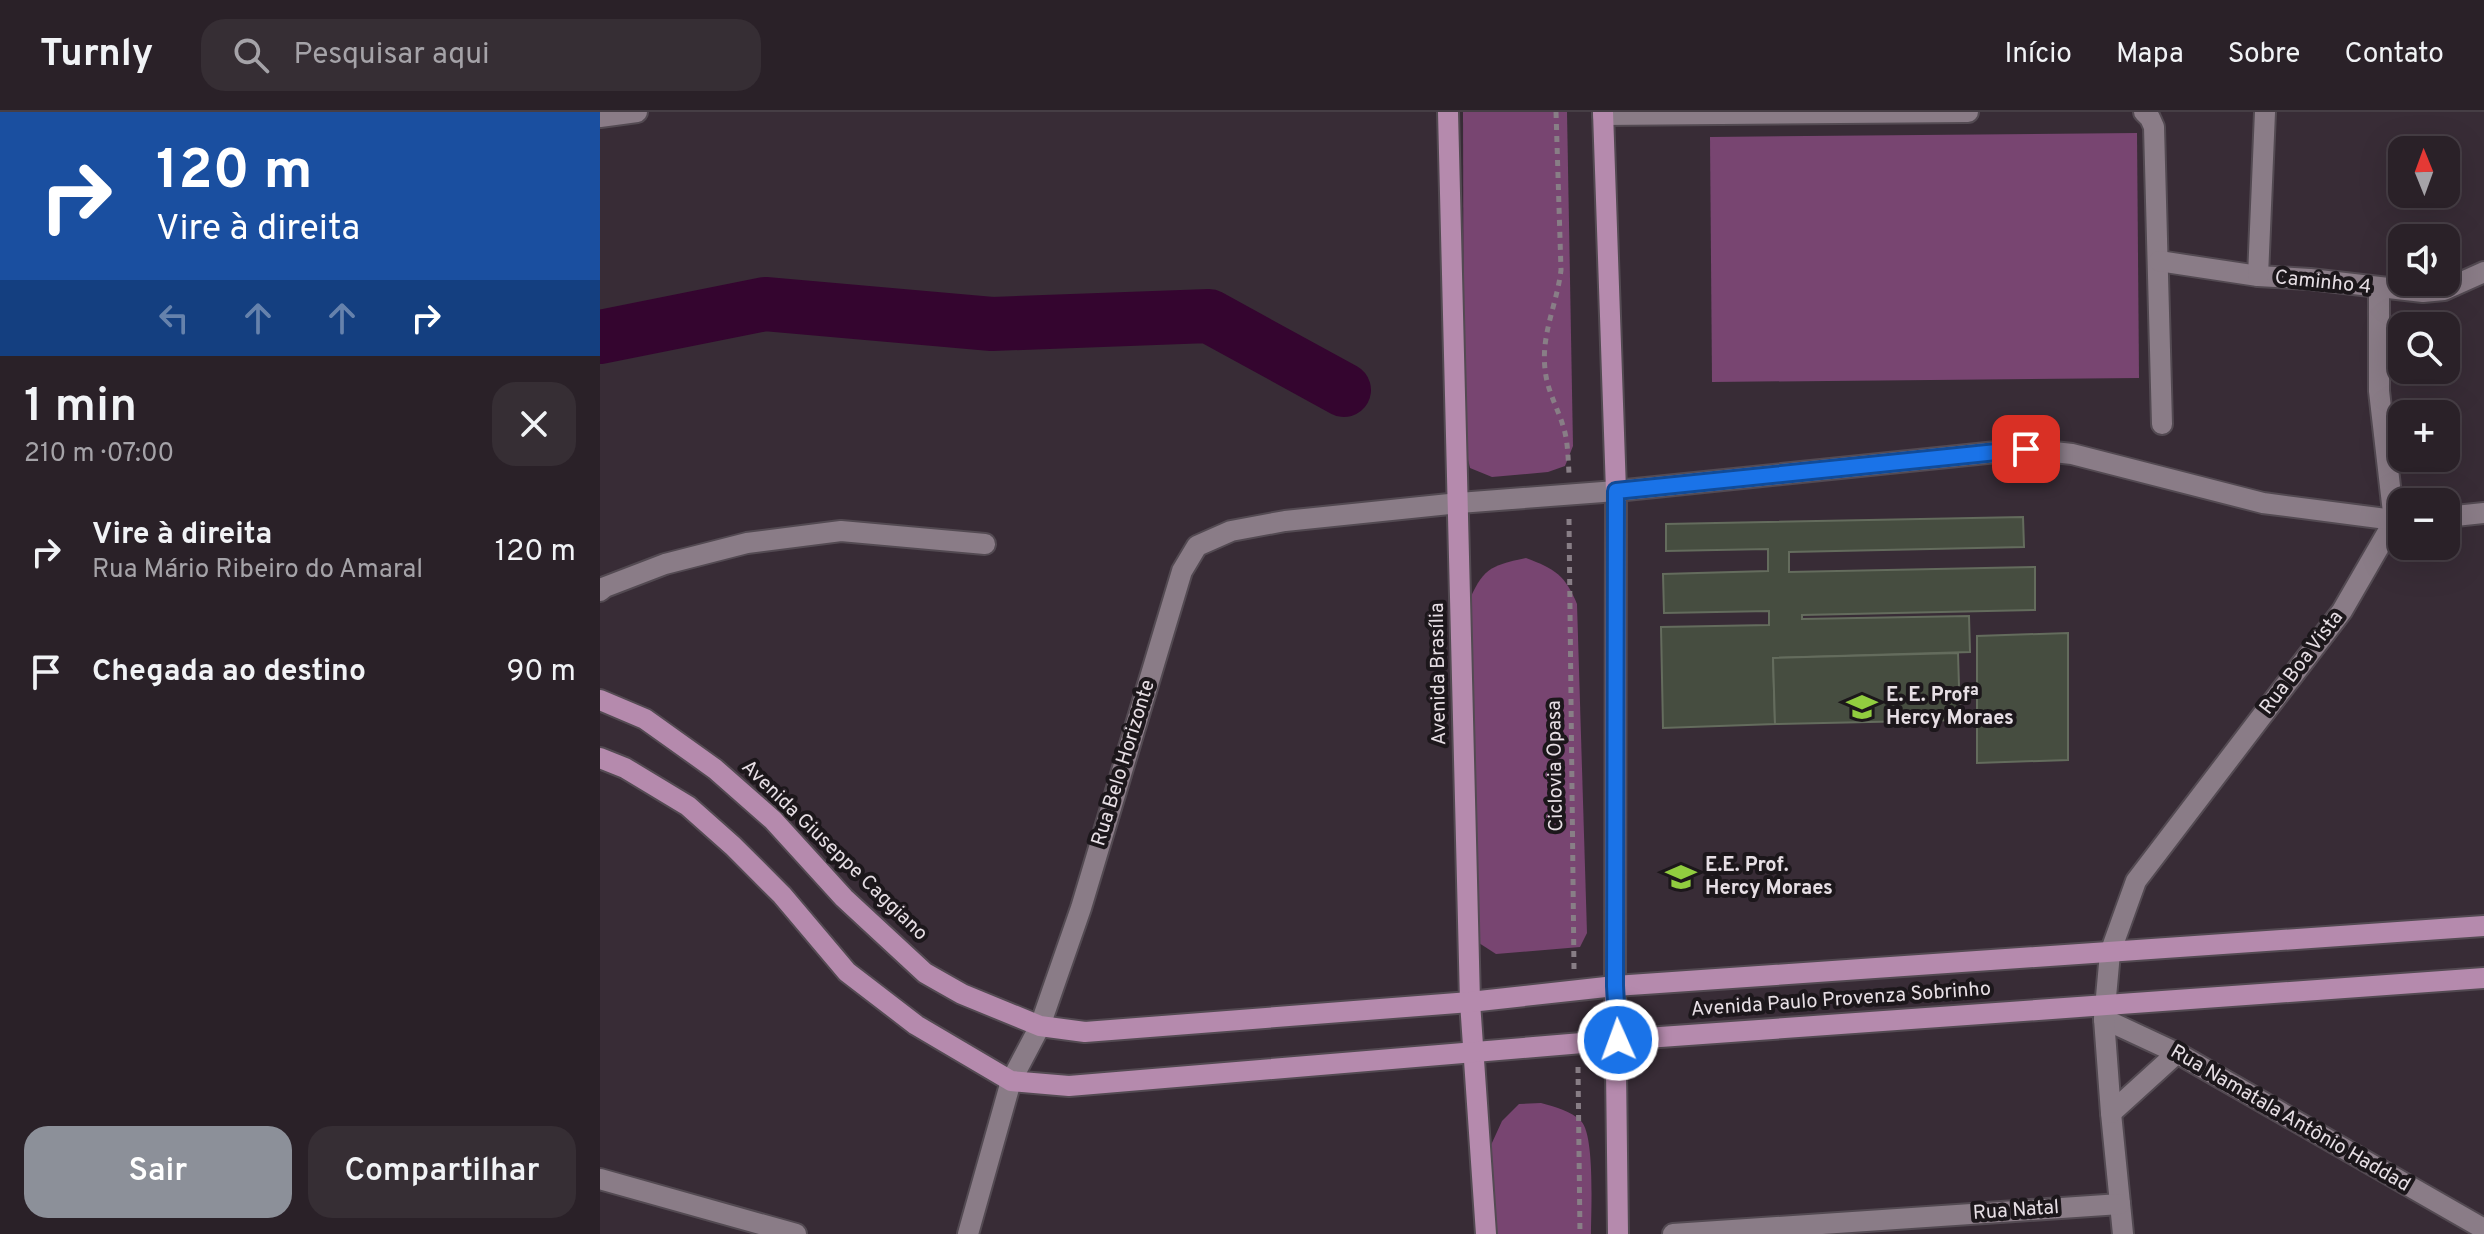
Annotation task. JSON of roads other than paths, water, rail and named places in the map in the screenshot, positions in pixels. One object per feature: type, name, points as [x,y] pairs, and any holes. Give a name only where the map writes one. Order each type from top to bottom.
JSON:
[{"type":"main road","name":"Avenida Brasília","points":[[1448,112],[1470,1002],[1486,1234]]},
{"type":"main road","points":[[1603,114],[1616,491],[1618,1234]]},
{"type":"main road","name":"Avenida Giuseppe Caggiano","points":[[600,700],[645,719],[715,769],[773,820],[844,898],[925,973],[962,994],[1040,1026]]},
{"type":"main road","points":[[600,758],[625,768],[688,806],[782,895],[847,972],[916,1025],[1011,1081]]},
{"type":"main road","name":"Avenida Paulo Provenza Sobrinho","points":[[1040,1026],[1085,1032],[1470,1002],[1615,986],[2484,926]]},
{"type":"main road","name":"Avenida Paulo Provenza Sobrinho","points":[[1011,1081],[1069,1086],[1618,1040],[2104,1012],[2484,978]]},
{"type":"street","points":[[600,117],[637,112]]},
{"type":"street","points":[[1603,114],[1968,112]]},
{"type":"street","points":[[2144,112],[2154,127],[2162,424]]},
{"type":"street","points":[[2258,276],[2265,112]]},
{"type":"street","name":"Caminho 4","points":[[2159,261],[2258,276],[2423,292],[2444,290],[2484,272]]},
{"type":"street","points":[[2379,289],[2379,391],[2393,488]]},
{"type":"street","name":"Rua Belo Horizonte","points":[[968,1234],[1011,1081],[1040,1026],[1081,908],[1182,571],[1197,546],[1231,531],[1285,521],[2026,449],[2072,454],[2263,503],[2388,520]]},
{"type":"street","points":[[2460,516],[2484,513]]},
{"type":"street","points":[[600,591],[665,564],[747,543],[841,531],[985,544]]},
{"type":"street","name":"Rua Boa Vista","points":[[2123,1234],[2104,1012],[2110,953],[2136,881],[2342,611],[2388,537]]},
{"type":"street","name":"Rua Namatala Antônio Haddad","points":[[2104,1012],[2484,1229]]},
{"type":"street","points":[[2111,1113],[2177,1053]]},
{"type":"street","points":[[600,1159],[605,1180],[796,1234]]},
{"type":"street","name":"Rua Natal","points":[[1673,1234],[2120,1204]]},
{"type":"waterway","points":[[600,337],[765,304],[992,324],[1209,316],[1344,390]]},
{"type":"place","name":"E. E. Profª Hercy Moraes","points":[[1862,707]]},
{"type":"place","name":"E.E. Prof. Hercy Moraes","points":[[1681,877]]}]
